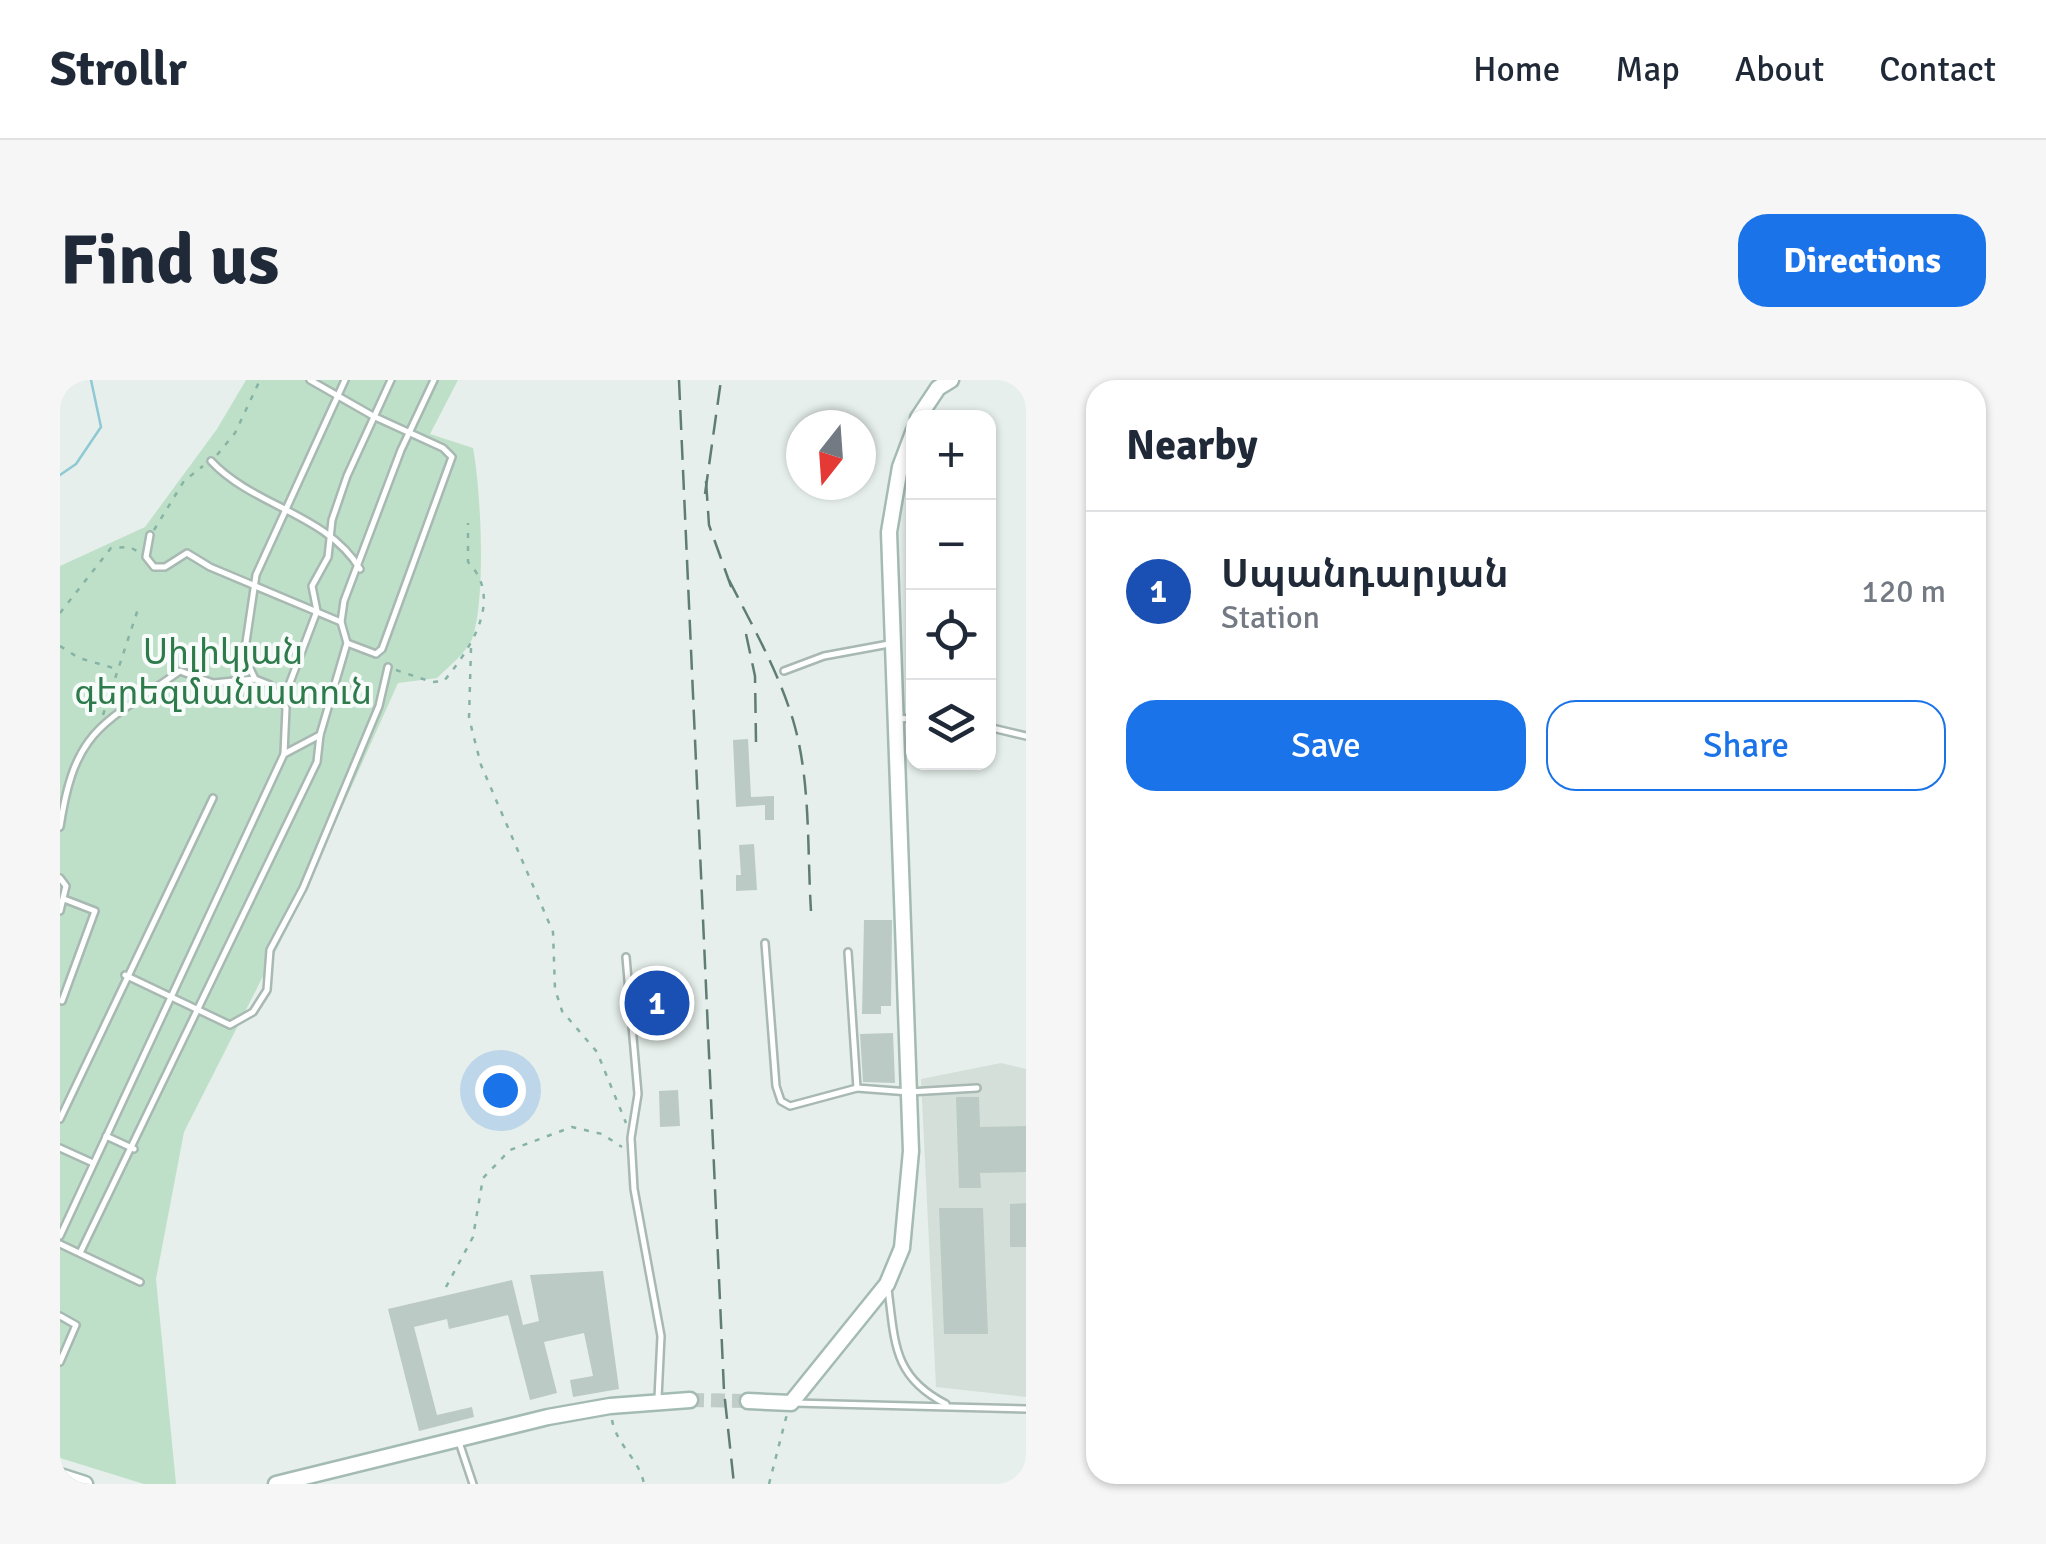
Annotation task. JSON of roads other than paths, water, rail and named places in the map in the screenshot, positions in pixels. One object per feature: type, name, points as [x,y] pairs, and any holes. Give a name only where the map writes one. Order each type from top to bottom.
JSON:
[{"type":"main road","points":[[923,410],[938,388],[952,380]]},
{"type":"main road","points":[[748,1401],[791,1403],[887,1284],[902,1248],[911,1151],[889,532],[906,451]]},
{"type":"main road","points":[[276,1484],[610,1406],[690,1400]]},
{"type":"main road","points":[[60,1476],[85,1484]]},
{"type":"lane","points":[[310,380],[449,452],[450,466],[382,649],[376,654],[347,644]]},
{"type":"lane","points":[[256,679],[244,656],[256,574],[345,380]]},
{"type":"lane","points":[[60,1236],[284,754],[283,701],[318,610],[312,586],[328,557],[347,476],[391,380]]},
{"type":"lane","points":[[80,1254],[318,762],[320,735],[347,644],[341,622],[344,601],[434,380]]},
{"type":"lane","points":[[210,462],[224,476],[340,540],[360,569]]},
{"type":"lane","points":[[150,535],[146,557],[154,567],[165,566],[186,553],[341,622]]},
{"type":"lane","points":[[784,671],[824,656],[892,644]]},
{"type":"lane","points":[[125,975],[230,1025],[253,1012],[266,990],[270,950],[303,888],[379,706],[388,667]]},
{"type":"lane","points":[[60,828],[67,780],[79,750],[116,712],[180,671],[213,683],[256,679],[270,685],[283,701]]},
{"type":"lane","points":[[894,719],[906,718]]},
{"type":"lane","points":[[996,730],[1026,736]]},
{"type":"lane","points":[[284,754],[320,735]]},
{"type":"lane","points":[[60,1119],[125,975],[213,798]]},
{"type":"lane","points":[[60,878],[66,886],[60,911]]},
{"type":"lane","points":[[62,1000],[95,911],[64,899]]},
{"type":"lane","points":[[765,943],[776,1086],[781,1101],[790,1106],[857,1088],[908,1092],[977,1088]]},
{"type":"lane","points":[[848,952],[857,1088]]},
{"type":"lane","points":[[626,957],[638,1094],[631,1138],[634,1189],[661,1336],[658,1402]]},
{"type":"lane","points":[[106,1136],[134,1149]]},
{"type":"lane","points":[[60,1148],[93,1164]]},
{"type":"lane","points":[[60,1244],[140,1282]]},
{"type":"lane","points":[[887,1284],[903,1368],[918,1390],[948,1406]]},
{"type":"lane","points":[[60,1316],[76,1326],[60,1362]]},
{"type":"lane","points":[[791,1403],[1026,1409]]},
{"type":"lane","points":[[458,1440],[473,1484]]},
{"type":"waterway","points":[[60,475],[76,464],[101,427],[91,380]]},
{"type":"tunnel","points":[[690,1400],[748,1401]]},
{"type":"railway","points":[[679,380],[724,1391],[734,1484]]},
{"type":"railway","points":[[705,494],[721,380]]},
{"type":"railway","points":[[706,481],[709,525],[733,592]]},
{"type":"railway","points":[[729,580],[780,684],[799,743],[806,790],[811,911]]},
{"type":"railway","points":[[746,634],[755,676],[756,742]]},
{"type":"place","name":"Սպանդարյան","points":[[657,1003]]},
{"type":"park label","name":"Սիլիկյան գերեզմանատուն","points":[[223,672]]}]
